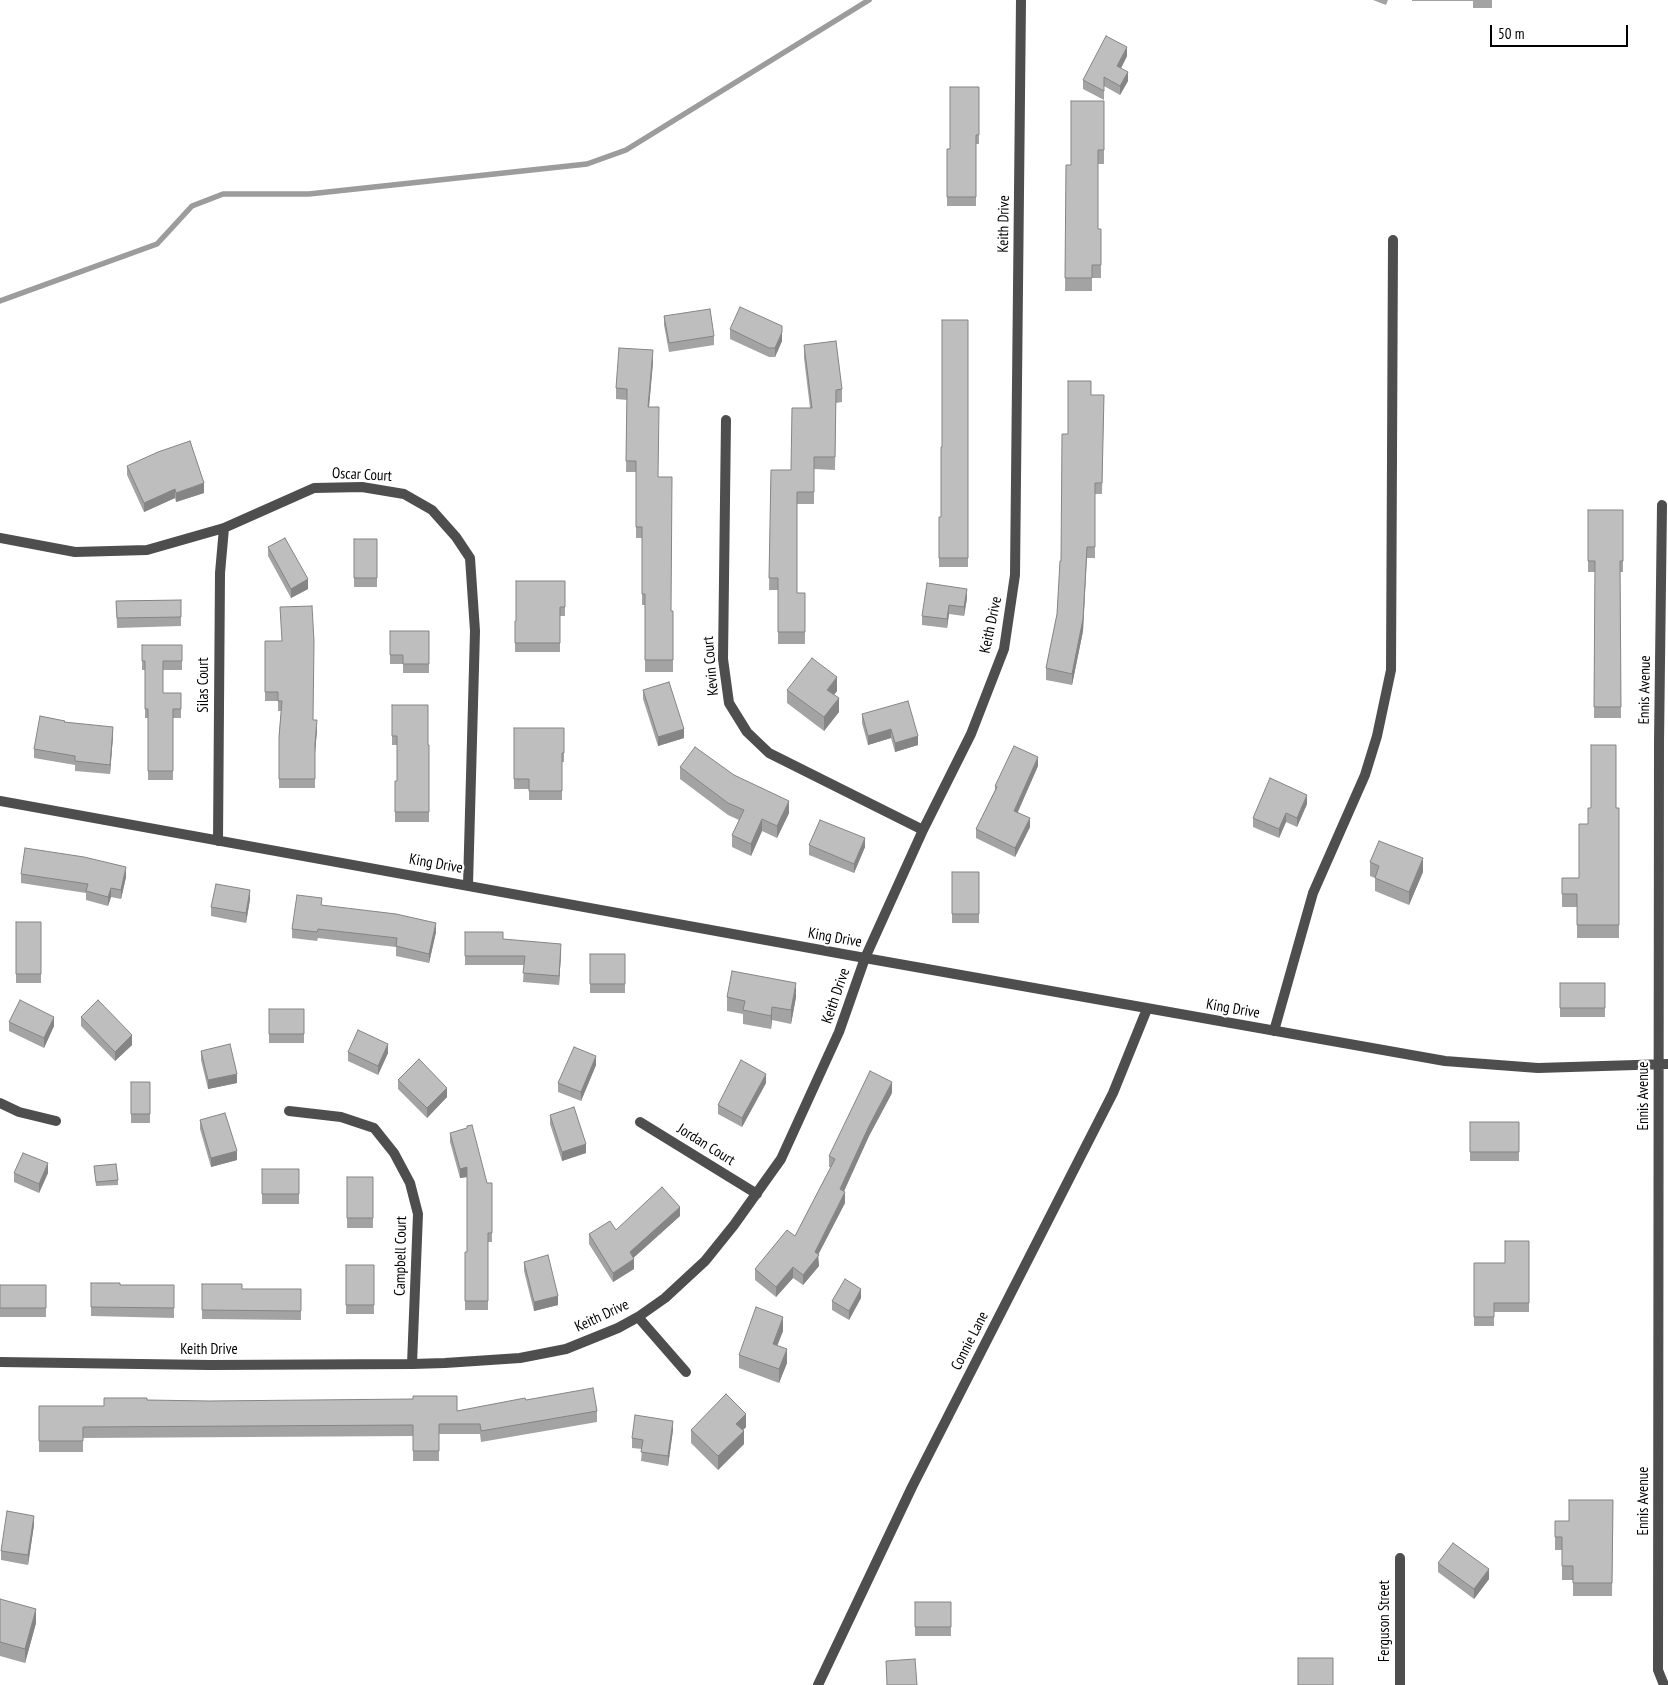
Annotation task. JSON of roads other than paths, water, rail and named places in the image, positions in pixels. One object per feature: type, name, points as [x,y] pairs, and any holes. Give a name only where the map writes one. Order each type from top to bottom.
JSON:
[{"type":"street","name":"Keith Drive","points":[[0,1362],[210,1365],[412,1364],[520,1358],[566,1349],[618,1328],[638,1317],[665,1298],[705,1261],[734,1225],[781,1159],[840,1032],[865,958],[923,830],[971,734],[1004,649],[1015,575],[1021,0]]},
{"type":"street","points":[[1274,1031],[1313,893],[1365,775],[1377,736],[1391,670],[1393,240]]},
{"type":"street","name":"Kevin Court","points":[[726,420],[723,659],[729,703],[747,732],[769,752],[923,830]]},
{"type":"street","name":"Oscar Court","points":[[0,538],[75,552],[147,550],[224,528],[314,488],[362,487],[404,494],[432,510],[456,537],[470,558],[475,631],[468,885]]},
{"type":"street","name":"Ennis Avenue","points":[[1662,505],[1664,1064],[1658,1670],[1664,1685]]},
{"type":"street","name":"Silas Court","points":[[218,841],[220,573],[224,528]]},
{"type":"street","name":"King Drive","points":[[0,801],[1147,1009],[1445,1061],[1538,1068],[1664,1064]]},
{"type":"street","name":"Connie Lane","points":[[818,1685],[912,1487],[1113,1092],[1147,1009]]},
{"type":"street","points":[[0,1103],[19,1112],[56,1121]]},
{"type":"street","name":"Campbell Court","points":[[289,1111],[341,1117],[374,1128],[394,1153],[410,1183],[418,1214],[412,1364]]},
{"type":"street","name":"Jordan Court","points":[[640,1122],[757,1194]]},
{"type":"street","points":[[638,1317],[686,1372]]},
{"type":"street","name":"Ferguson Street","points":[[1400,1558],[1400,1685]]},
{"type":"waterway","points":[[0,301],[157,244],[192,206],[223,194],[309,194],[587,164],[626,150],[869,0]]}]
